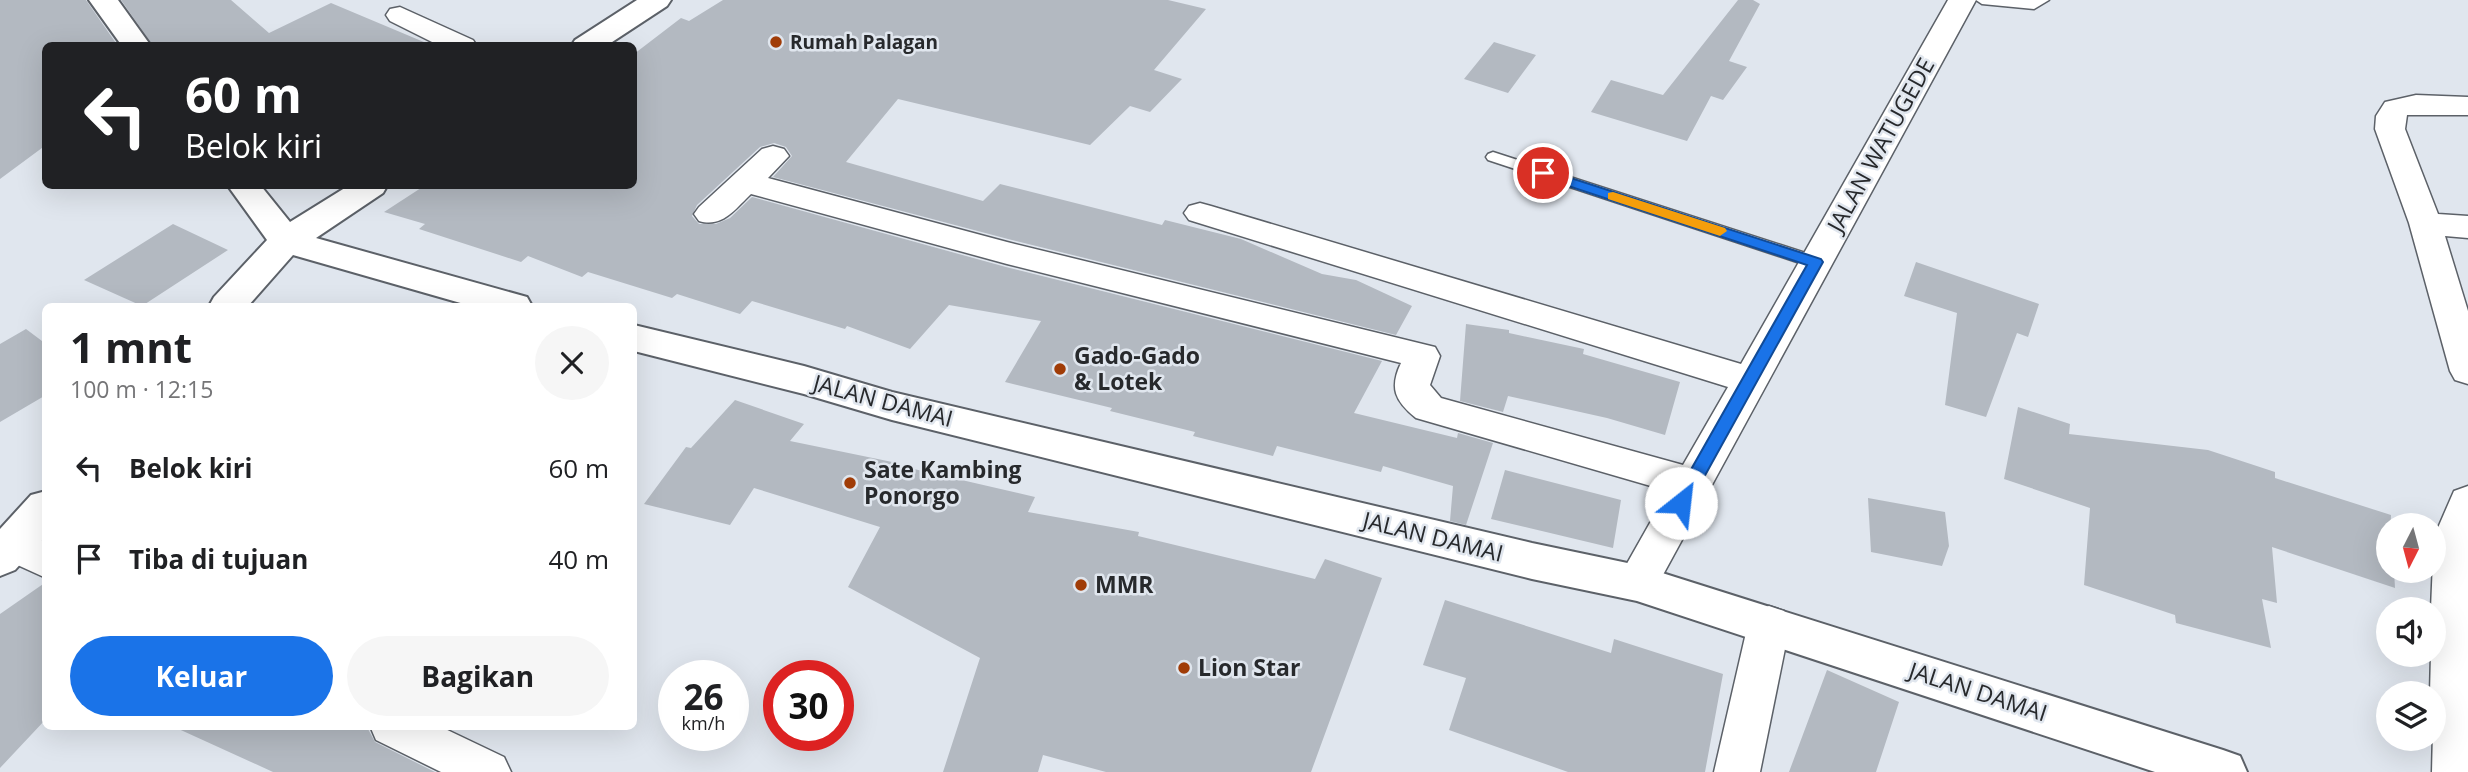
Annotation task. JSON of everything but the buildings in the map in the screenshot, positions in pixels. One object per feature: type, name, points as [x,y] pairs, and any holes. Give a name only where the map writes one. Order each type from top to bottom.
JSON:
[{"type":"main road","points":[[103,0],[134,42]]},
{"type":"main road","points":[[591,42],[657,0]]},
{"type":"main road","points":[[246,189],[286,242],[502,303]]},
{"type":"main road","points":[[230,303],[286,242],[366,189]]},
{"type":"main road","name":"JALAN DAMAI","points":[[637,339],[804,380],[892,406],[1519,558],[1637,583],[2223,772]]},
{"type":"main road","points":[[19,554],[42,514]]},
{"type":"street","name":"JALAN WATUGEDE","points":[[1637,583],[1962,0]]},
{"type":"street","points":[[400,15],[455,42]]},
{"type":"street","points":[[2468,106],[2416,103],[2396,108],[2391,116],[2390,129],[2425,223],[2468,371]]},
{"type":"street","points":[[710,214],[773,156]]},
{"type":"street","points":[[745,182],[1007,253],[1422,356],[1411,381],[1412,391],[1417,399],[1429,408],[1692,483]]},
{"type":"street","points":[[1200,213],[1750,380]]},
{"type":"street","points":[[2425,223],[2468,227]]},
{"type":"street","points":[[2455,772],[2453,541],[2468,502]]},
{"type":"street","points":[[1737,772],[1769,624]]},
{"type":"street","points":[[400,730],[488,772]]},
{"type":"lane","points":[[1982,0],[2034,5],[2043,0]]},
{"type":"lane","points":[[1493,157],[1815,262]]},
{"type":"slow traffic","points":[[1613,196],[1720,231]]},
{"type":"place","name":"Rumah Palagan","points":[[776,42]]},
{"type":"place","name":"Gado-Gado & Lotek","points":[[1060,369]]},
{"type":"place","name":"Sate Kambing Ponorgo","points":[[850,483]]},
{"type":"place","name":"MMR","points":[[1081,585]]},
{"type":"place","name":"Lion Star","points":[[1184,668]]},
{"type":"route","points":[[1543,173],[1815,262],[1681,503]]}]
